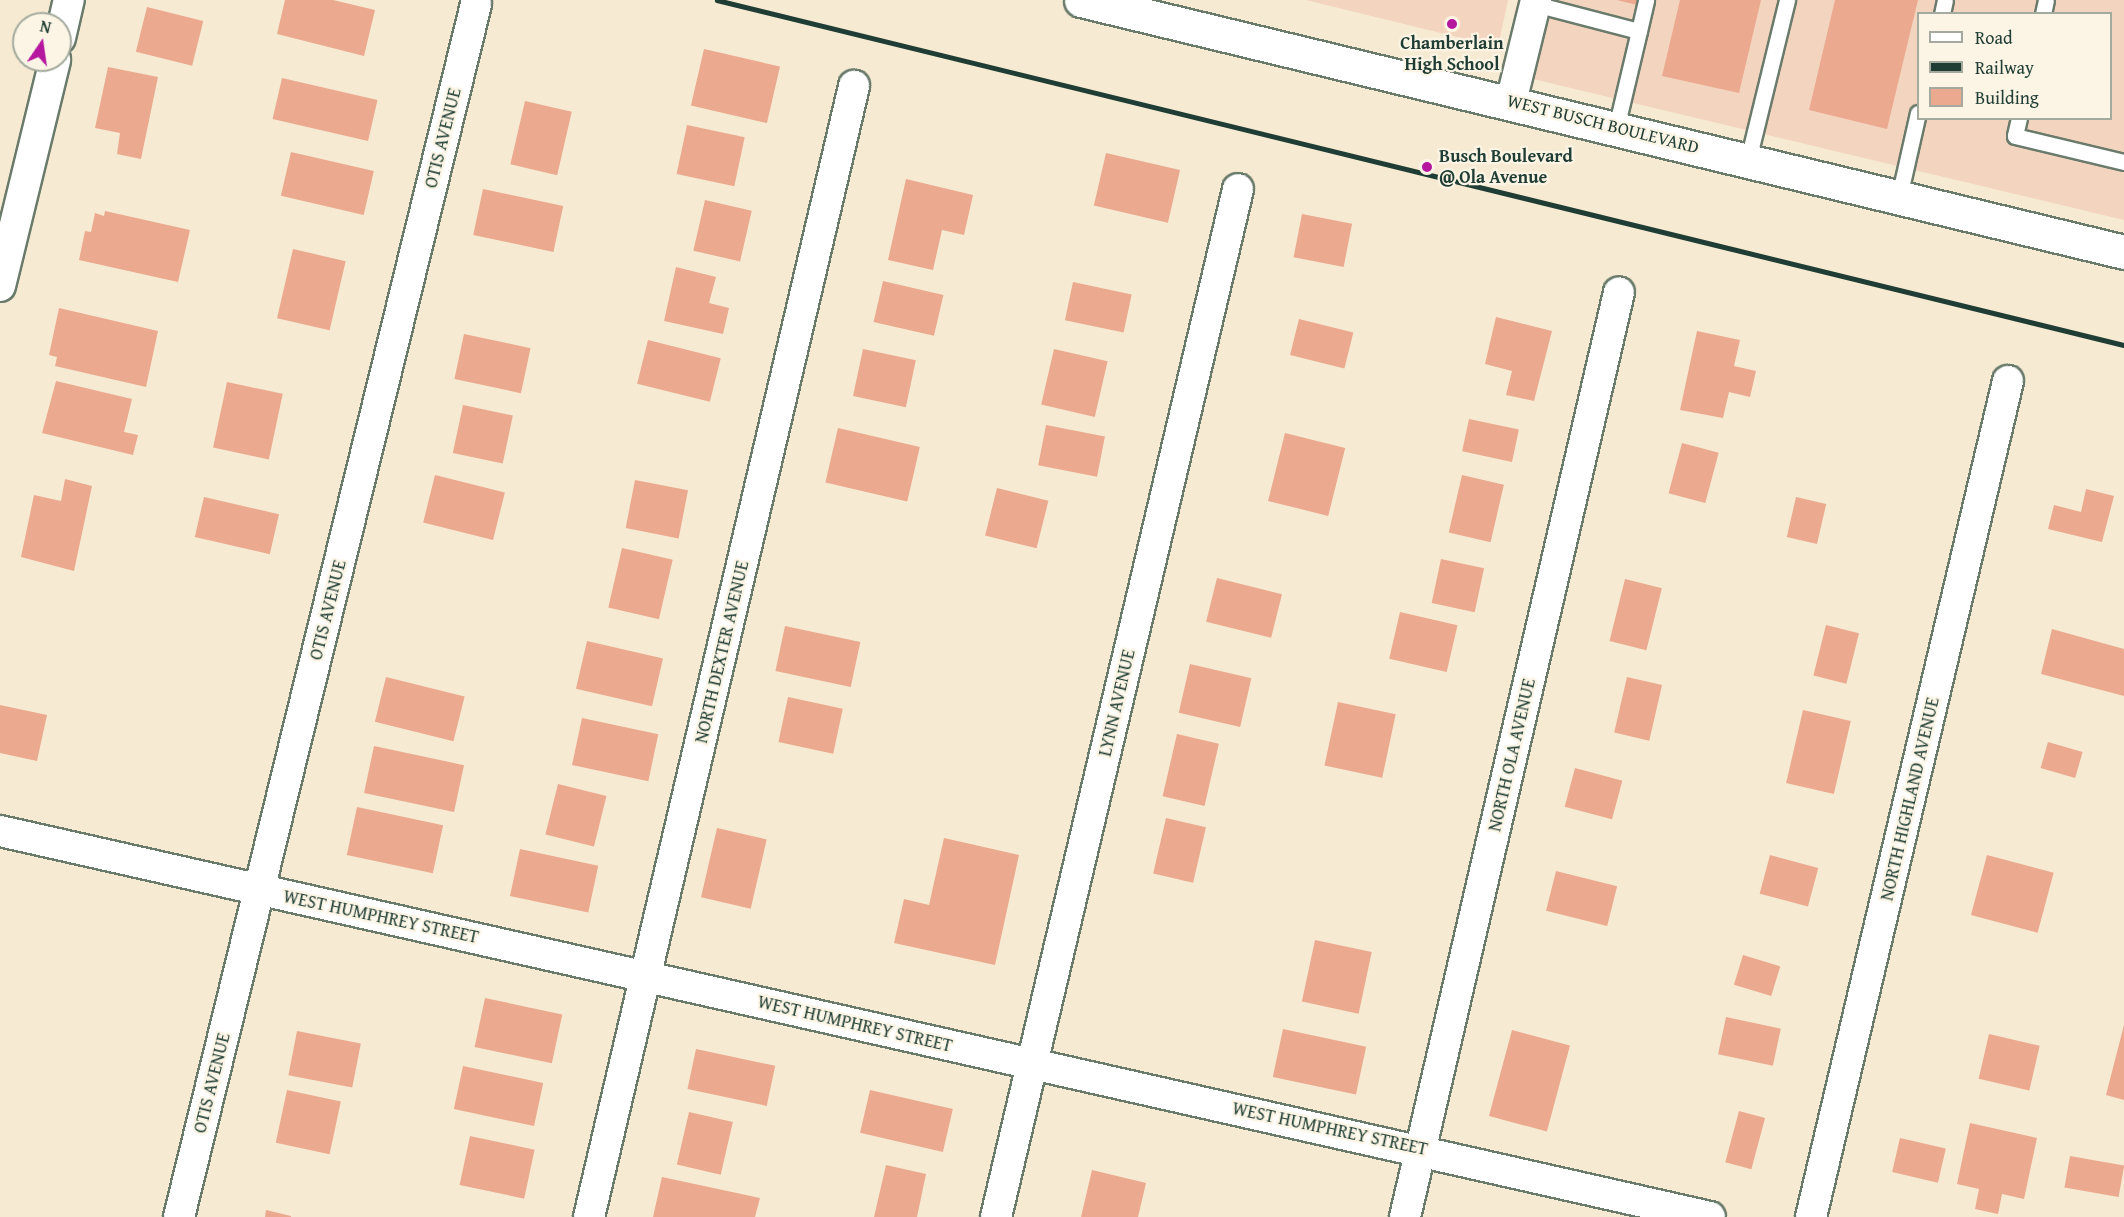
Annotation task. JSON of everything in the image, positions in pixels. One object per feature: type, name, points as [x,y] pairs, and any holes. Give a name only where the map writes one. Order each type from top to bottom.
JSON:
[{"type":"main road","name":"WEST BUSCH BOULEVARD","points":[[1081,0],[1511,102],[2124,252]]},
{"type":"street","points":[[1511,102],[1535,2]]},
{"type":"street","name":"OTIS AVENUE","points":[[179,1217],[476,4]]},
{"type":"street","points":[[0,286],[52,72]]},
{"type":"street","name":"NORTH DEXTER AVENUE","points":[[589,1217],[854,86]]},
{"type":"street","name":"LYNN AVENUE","points":[[996,1217],[1238,189]]},
{"type":"street","name":"NORTH OLA AVENUE","points":[[1405,1217],[1619,292]]},
{"type":"street","name":"NORTH HIGHLAND AVENUE","points":[[1811,1217],[2008,381]]},
{"type":"street","name":"WEST HUMPHREY STREET","points":[[0,831],[1032,1064],[1422,1149],[1710,1217]]},
{"type":"lane","points":[[1616,128],[1646,0]]},
{"type":"lane","points":[[1748,160],[1787,0]]},
{"type":"lane","points":[[1535,2],[1639,31]]},
{"type":"lane","points":[[1899,197],[1917,117]]},
{"type":"lane","points":[[2019,120],[2015,136],[2124,162]]},
{"type":"shaded area","name":"Chamberlain High School","points":[[1306,0],[1508,0],[1498,47]]},
{"type":"shaded area","points":[[1552,0],[2124,0],[2124,220],[1533,79]]},
{"type":"building","points":[[285,0],[333,0],[375,10],[364,56],[277,34]]},
{"type":"building","points":[[1617,0],[1639,0],[1637,5]]},
{"type":"building","points":[[1680,0],[1761,0],[1739,93],[1662,76]]},
{"type":"building","points":[[1835,0],[1918,0],[1887,129],[1809,110]]},
{"type":"building","points":[[147,7],[203,21],[192,66],[136,52]]},
{"type":"building","points":[[704,49],[780,67],[767,123],[691,106]]},
{"type":"building","points":[[108,67],[158,77],[141,159],[117,154],[120,133],[95,128]]},
{"type":"building","points":[[282,78],[377,100],[368,141],[273,119]]},
{"type":"building","points":[[525,101],[572,112],[557,175],[510,164]]},
{"type":"building","points":[[687,125],[745,137],[734,186],[677,174]]},
{"type":"building","points":[[291,152],[374,171],[364,215],[281,196]]},
{"type":"building","points":[[1106,153],[1180,170],[1168,223],[1094,206]]},
{"type":"building","points":[[906,179],[973,195],[964,235],[942,230],[933,270],[888,260]]},
{"type":"building","points":[[483,189],[563,206],[553,252],[473,235]]},
{"type":"building","points":[[705,200],[752,211],[740,261],[693,251]]},
{"type":"building","points":[[105,211],[190,230],[178,282],[79,260],[85,231],[91,232],[95,213],[104,216]]},
{"type":"building","points":[[1302,214],[1352,224],[1344,267],[1294,257]]},
{"type":"building","points":[[293,249],[346,261],[330,330],[277,318]]},
{"type":"building","points":[[676,267],[716,277],[709,303],[729,308],[723,334],[664,321]]},
{"type":"building","points":[[883,281],[943,295],[934,336],[874,322]]},
{"type":"building","points":[[1073,282],[1132,294],[1124,333],[1065,320]]},
{"type":"building","points":[[59,308],[158,331],[146,387],[55,366],[57,357],[49,355]]},
{"type":"building","points":[[1496,317],[1552,331],[1534,401],[1506,395],[1512,371],[1485,364]]},
{"type":"building","points":[[1299,319],[1353,333],[1344,368],[1290,355]]},
{"type":"building","points":[[1697,331],[1740,340],[1734,366],[1756,371],[1750,397],[1729,392],[1723,418],[1680,410]]},
{"type":"building","points":[[464,334],[531,348],[521,393],[454,379]]},
{"type":"building","points":[[648,340],[721,358],[710,402],[637,384]]},
{"type":"building","points":[[863,349],[916,360],[906,407],[853,396]]},
{"type":"building","points":[[1054,349],[1108,361],[1095,417],[1041,405]]},
{"type":"building","points":[[56,381],[132,399],[124,432],[138,435],[133,455],[42,433]]},
{"type":"building","points":[[227,382],[283,394],[269,459],[213,448]]},
{"type":"building","points":[[463,405],[513,416],[503,464],[453,453]]},
{"type":"building","points":[[1469,419],[1519,430],[1512,462],[1462,451]]},
{"type":"building","points":[[1046,425],[1105,436],[1097,477],[1038,465]]},
{"type":"building","points":[[838,428],[920,447],[907,501],[825,483]]},
{"type":"building","points":[[1285,433],[1345,448],[1328,516],[1268,501]]},
{"type":"building","points":[[1682,443],[1719,453],[1705,503],[1669,493]]},
{"type":"building","points":[[435,475],[505,492],[493,540],[423,523]]},
{"type":"building","points":[[1462,475],[1504,485],[1491,542],[1449,532]]},
{"type":"building","points":[[65,479],[92,486],[74,571],[21,557],[34,495],[61,501]]},
{"type":"building","points":[[635,480],[688,490],[679,538],[626,528]]},
{"type":"building","points":[[997,488],[1048,501],[1037,548],[985,536]]},
{"type":"building","points":[[2086,489],[2114,496],[2102,542],[2048,529],[2054,505],[2081,512]]},
{"type":"building","points":[[204,497],[279,514],[270,554],[195,537]]},
{"type":"building","points":[[1796,497],[1826,504],[1817,544],[1787,537]]},
{"type":"building","points":[[622,548],[673,560],[659,619],[608,607]]},
{"type":"building","points":[[1441,559],[1484,568],[1475,612],[1432,603]]},
{"type":"building","points":[[1217,578],[1282,594],[1271,638],[1206,622]]},
{"type":"building","points":[[1625,579],[1662,588],[1646,650],[1610,641]]},
{"type":"building","points":[[1400,612],[1457,625],[1447,672],[1389,659]]},
{"type":"building","points":[[1826,625],[1859,633],[1846,684],[1813,675]]},
{"type":"building","points":[[785,626],[860,642],[851,687],[775,671]]},
{"type":"building","points":[[2052,629],[2124,649],[2124,696],[2041,674]]},
{"type":"building","points":[[587,641],[663,659],[652,706],[576,689]]},
{"type":"building","points":[[1190,664],[1251,678],[1240,727],[1179,713]]},
{"type":"building","points":[[386,677],[465,697],[453,741],[375,722]]},
{"type":"building","points":[[1627,677],[1662,685],[1649,741],[1614,733]]},
{"type":"building","points":[[788,697],[843,709],[833,754],[778,742]]},
{"type":"building","points":[[1338,702],[1396,714],[1382,778],[1324,766]]},
{"type":"building","points":[[0,705],[47,715],[37,761],[0,753]]},
{"type":"building","points":[[1803,710],[1851,721],[1834,794],[1786,783]]},
{"type":"building","points":[[582,718],[658,734],[648,781],[572,765]]},
{"type":"building","points":[[1177,734],[1219,744],[1205,806],[1163,796]]},
{"type":"building","points":[[2048,742],[2083,752],[2075,778],[2041,768]]},
{"type":"building","points":[[374,746],[464,765],[454,812],[364,793]]},
{"type":"building","points":[[1575,768],[1622,781],[1612,819],[1565,807]]},
{"type":"building","points":[[558,784],[607,796],[594,847],[545,834]]},
{"type":"building","points":[[357,807],[443,825],[433,873],[347,855]]},
{"type":"building","points":[[1166,818],[1206,827],[1193,883],[1153,874]]},
{"type":"building","points":[[717,828],[767,839],[751,909],[701,897]]},
{"type":"building","points":[[944,838],[1019,855],[995,965],[894,943],[904,899],[929,905]]},
{"type":"building","points":[[520,849],[598,866],[588,913],[510,896]]},
{"type":"building","points":[[1770,855],[1818,868],[1808,907],[1760,894]]},
{"type":"building","points":[[1987,855],[2054,873],[2038,933],[1971,915]]},
{"type":"building","points":[[1556,871],[1617,886],[1607,926],[1546,911]]},
{"type":"building","points":[[1315,940],[1372,952],[1359,1014],[1302,1002]]},
{"type":"building","points":[[1743,955],[1780,966],[1771,996],[1734,985]]},
{"type":"building","points":[[485,998],[562,1014],[552,1063],[475,1047]]},
{"type":"building","points":[[1726,1017],[1781,1029],[1773,1066],[1718,1054]]},
{"type":"building","points":[[2124,1025],[2124,1100],[2106,1095]]},
{"type":"building","points":[[1283,1029],[1366,1047],[1356,1095],[1273,1077]]},
{"type":"building","points":[[1512,1030],[1570,1046],[1547,1131],[1489,1116]]},
{"type":"building","points":[[297,1031],[361,1043],[352,1088],[288,1075]]},
{"type":"building","points":[[1989,1034],[2040,1046],[2029,1091],[1979,1079]]},
{"type":"building","points":[[696,1049],[775,1066],[767,1106],[687,1089]]},
{"type":"building","points":[[463,1066],[543,1083],[534,1126],[454,1109]]},
{"type":"building","points":[[287,1090],[341,1101],[330,1154],[276,1143]]},
{"type":"building","points":[[870,1090],[953,1109],[943,1152],[860,1133]]},
{"type":"building","points":[[1739,1111],[1765,1118],[1751,1169],[1725,1162]]},
{"type":"building","points":[[689,1112],[733,1122],[721,1175],[677,1165]]},
{"type":"building","points":[[1970,1123],[2037,1138],[2024,1199],[2002,1194],[1998,1214],[1975,1209],[1979,1189],[1957,1184]]},
{"type":"building","points":[[470,1136],[535,1150],[524,1199],[460,1185]]},
{"type":"building","points":[[1900,1138],[1946,1149],[1938,1183],[1892,1172]]},
{"type":"building","points":[[2070,1156],[2124,1166],[2119,1197],[2064,1188]]},
{"type":"building","points":[[886,1165],[926,1174],[917,1217],[874,1217]]},
{"type":"building","points":[[1092,1170],[1146,1183],[1138,1217],[1081,1217]]},
{"type":"building","points":[[662,1177],[760,1198],[755,1217],[653,1217]]},
{"type":"building","points":[[266,1210],[291,1216],[291,1217],[265,1217]]},
{"type":"railway","points":[[717,0],[2124,345]]},
{"type":"place","name":"Chamberlain High School","points":[[1452,24]]},
{"type":"place","name":"Busch Boulevard @ Ola Avenue","points":[[1427,167]]}]
